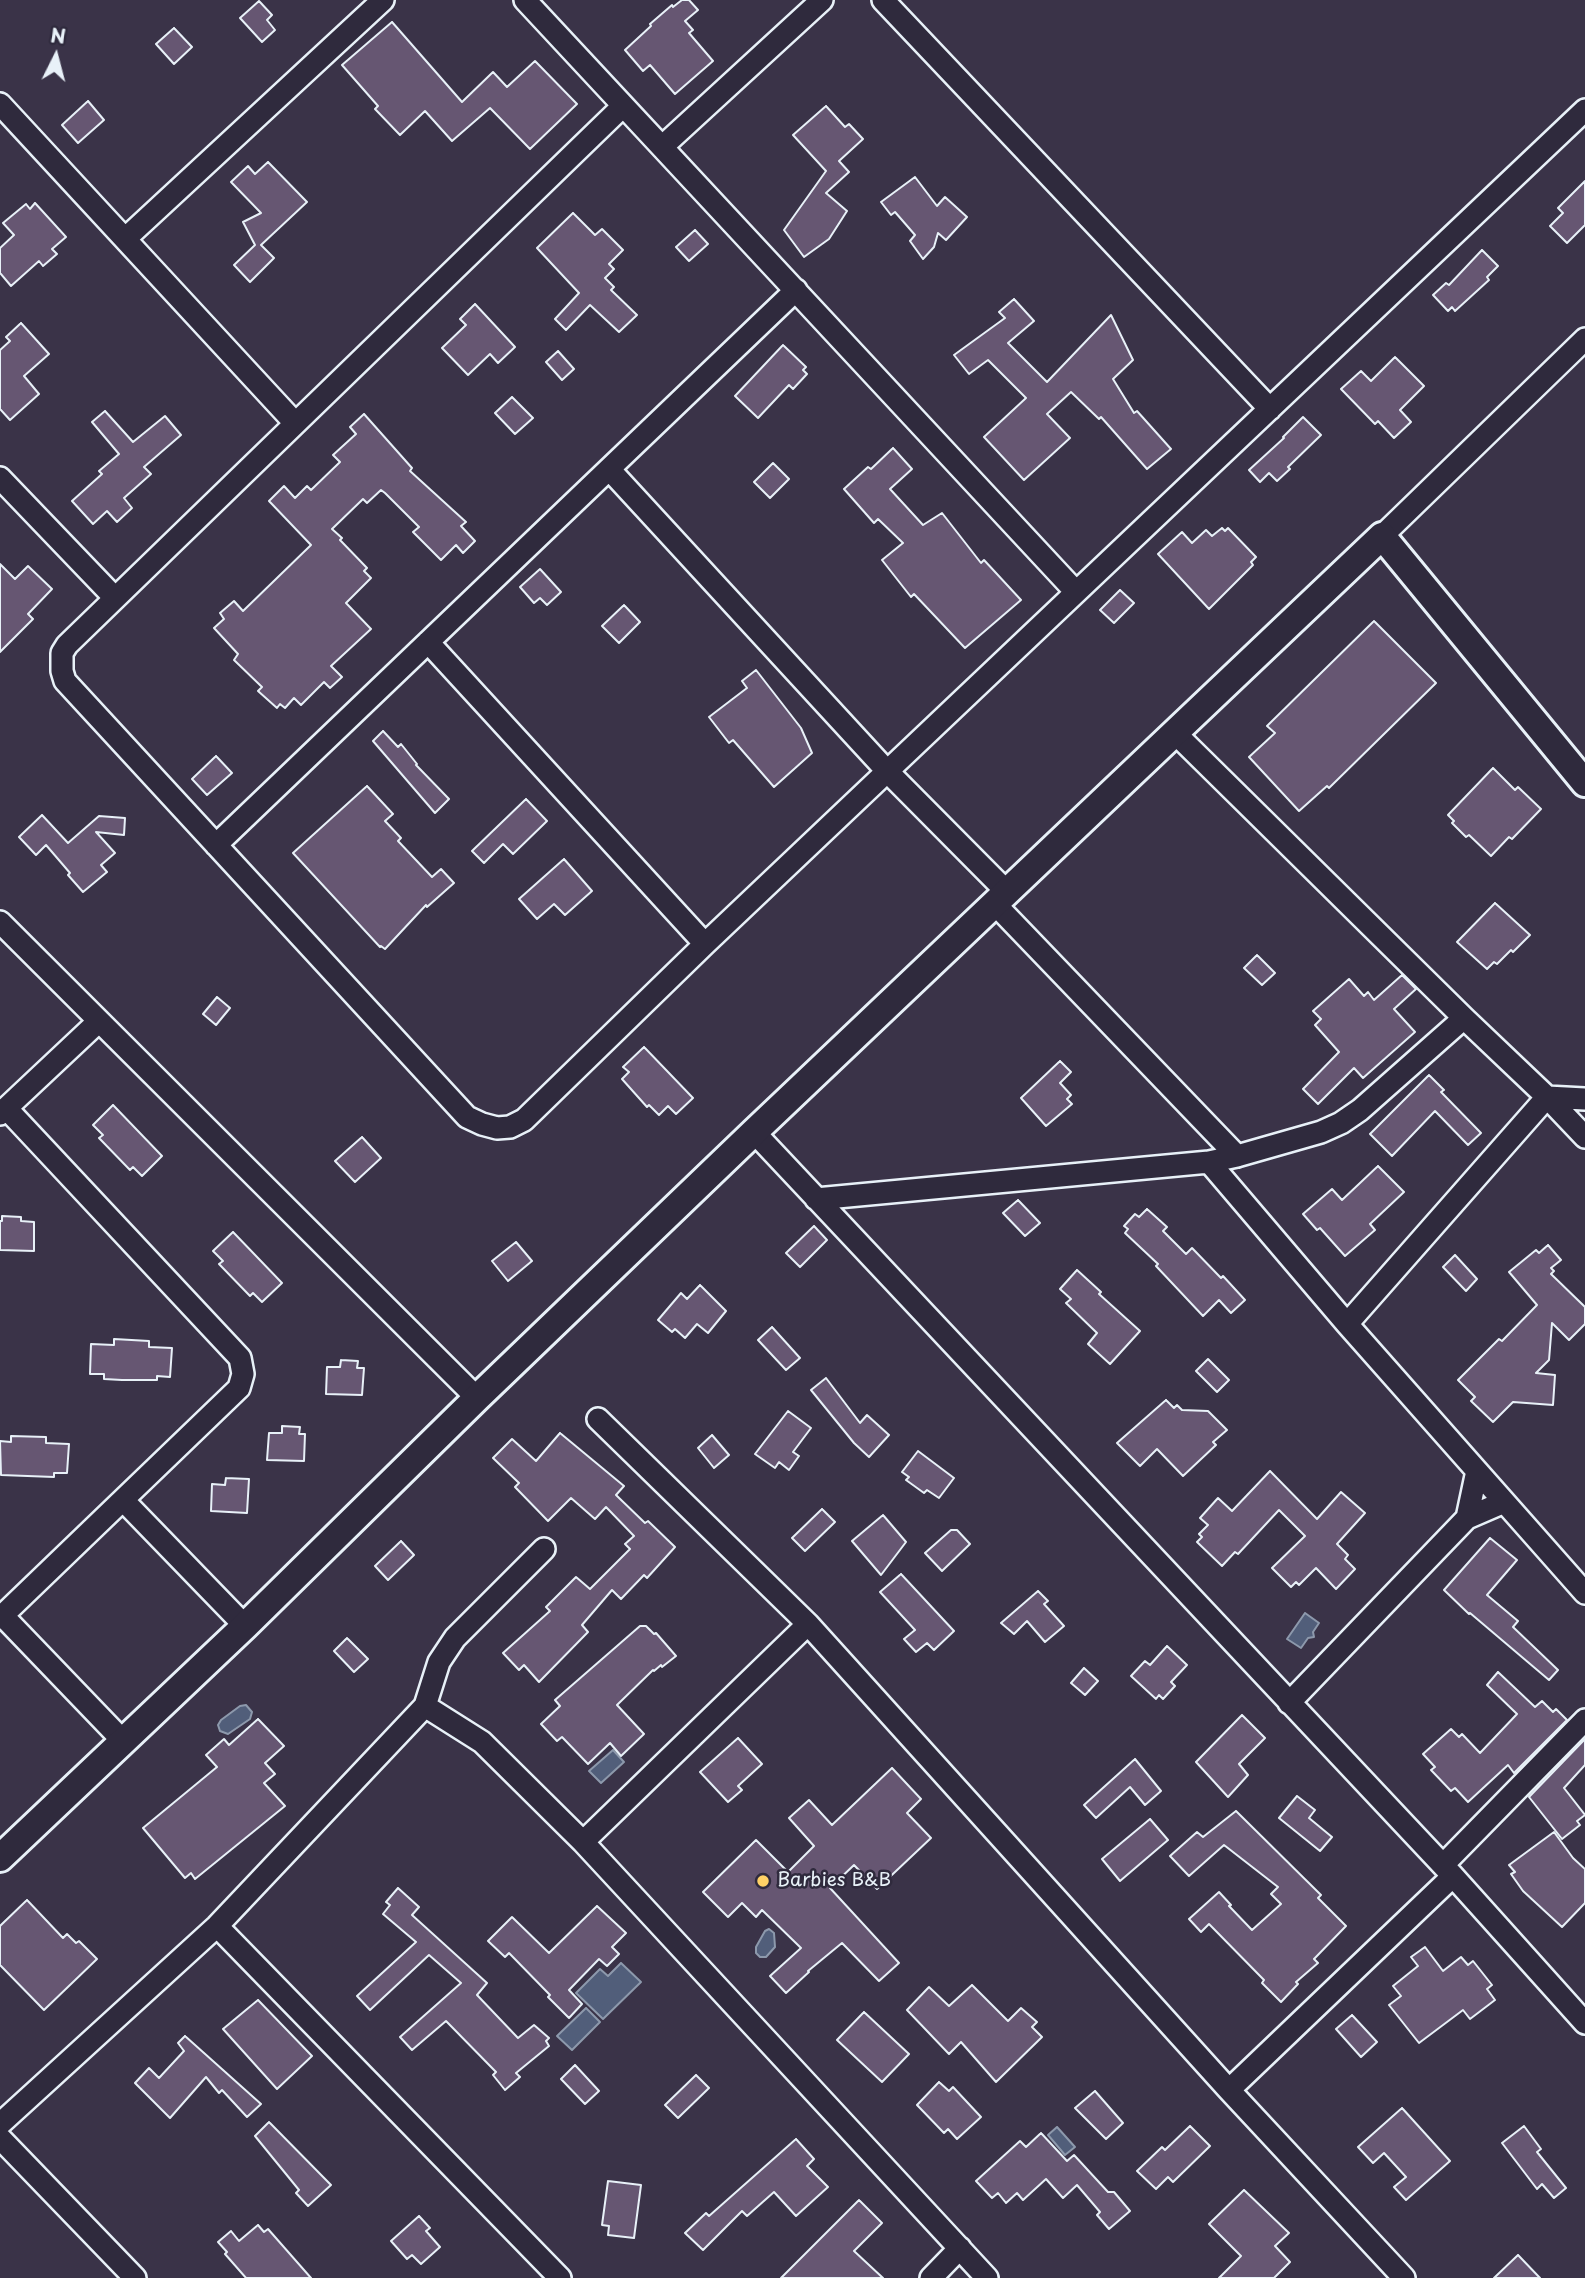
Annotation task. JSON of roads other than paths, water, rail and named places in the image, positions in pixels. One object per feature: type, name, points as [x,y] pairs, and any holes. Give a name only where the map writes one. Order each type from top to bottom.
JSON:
[{"type":"street","points":[[125,239],[383,0]]},
{"type":"street","points":[[525,0],[1076,592]]},
{"type":"street","points":[[663,146],[822,0]]},
{"type":"street","points":[[883,0],[1270,409]]},
{"type":"street","points":[[0,104],[295,423]]},
{"type":"street","points":[[622,106],[66,645],[62,653],[65,681],[467,1118],[497,1128],[510,1127],[524,1120],[705,944],[1585,110]]},
{"type":"street","points":[[216,845],[796,290]]},
{"type":"street","points":[[0,1858],[245,1626],[754,1132],[1382,536],[1581,351]]},
{"type":"street","points":[[609,469],[1237,1156]]},
{"type":"street","points":[[4,488],[115,598]]},
{"type":"street","points":[[1382,536],[1585,783]]},
{"type":"street","points":[[428,642],[705,944]]},
{"type":"street","points":[[1175,733],[1585,1137]]},
{"type":"street","points":[[0,922],[477,1398]]},
{"type":"street","points":[[816,1199],[1209,1162],[1237,1156],[1321,1132],[1341,1123],[1360,1110],[1464,1018]]},
{"type":"street","points":[[99,1021],[3,1111],[240,1358],[243,1366],[239,1388],[1,1617],[124,1742]]},
{"type":"street","points":[[1547,1097],[1585,1099]]},
{"type":"street","points":[[1347,1324],[1547,1097]]},
{"type":"street","points":[[754,1132],[1448,1871],[1585,2022]]},
{"type":"street","points":[[1209,1162],[1347,1324],[1585,1593]]},
{"type":"street","points":[[598,1419],[808,1624],[1229,2090],[1404,2278]]},
{"type":"street","points":[[1467,1518],[1477,1471]]},
{"type":"street","points":[[123,1500],[245,1626]]},
{"type":"street","points":[[1289,1703],[1467,1518],[1504,1502]]},
{"type":"street","points":[[0,2124],[217,1926],[425,1706],[439,1662],[455,1638],[544,1549]]},
{"type":"street","points":[[583,1842],[808,1624]]},
{"type":"street","points":[[425,1706],[482,1742],[583,1842],[987,2278]]},
{"type":"street","points":[[1229,2090],[1448,1871],[1585,1720]]},
{"type":"street","points":[[217,1926],[560,2278]]},
{"type":"street","points":[[0,2138],[135,2278]]},
{"type":"street","points":[[931,2278],[960,2248]]},
{"type":"water","points":[[1305,1613],[1319,1623],[1313,1632],[1314,1637],[1308,1638],[1301,1648],[1287,1639]]},
{"type":"water","points":[[246,1705],[252,1712],[250,1719],[228,1734],[220,1731],[218,1725],[221,1720],[240,1706]]},
{"type":"water","points":[[613,1750],[624,1762],[601,1783],[589,1771]]},
{"type":"water","points":[[769,1929],[774,1933],[775,1947],[766,1957],[760,1957],[756,1953],[756,1947]]},
{"type":"water","points":[[621,1963],[641,1982],[603,2019],[576,1993],[600,1969],[608,1976]]},
{"type":"water","points":[[586,2008],[600,2022],[572,2050],[557,2036]]},
{"type":"water","points":[[1057,2127],[1075,2147],[1065,2155],[1048,2135]]},
{"type":"place","name":"Barbies B&B","points":[[763,1881]]}]
